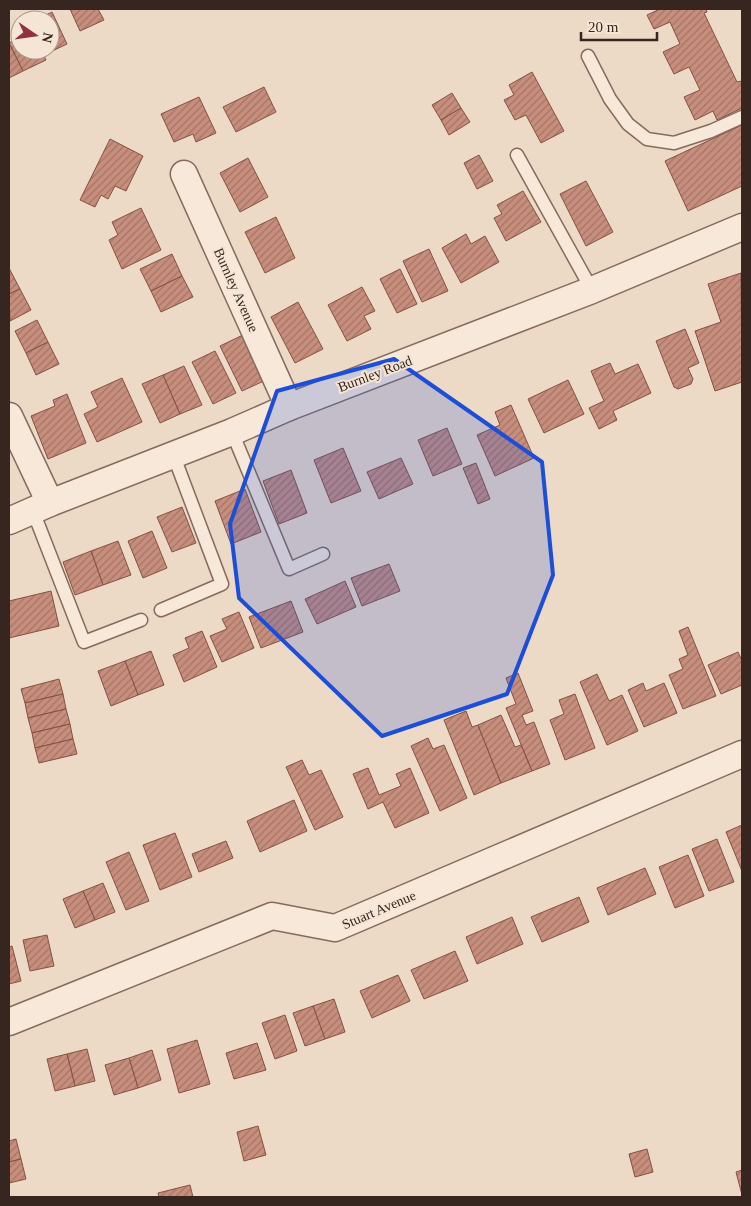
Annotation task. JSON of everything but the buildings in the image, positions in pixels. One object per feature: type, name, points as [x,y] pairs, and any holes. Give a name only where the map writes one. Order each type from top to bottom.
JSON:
[{"type":"street","name":"Burnley Avenue","points":[[184,174],[289,407]]},
{"type":"street","name":"Burnley Road","points":[[9,521],[232,432],[289,407],[592,290],[742,227]]},
{"type":"street","points":[[9,416],[41,507]]},
{"type":"street","name":"Stuart Avenue","points":[[9,1022],[272,916],[335,928],[742,754]]},
{"type":"lane","points":[[588,56],[623,118],[647,139],[674,143],[711,131],[742,117]]},
{"type":"lane","points":[[517,155],[592,290]]},
{"type":"lane","points":[[232,432],[289,569],[323,554]]},
{"type":"lane","points":[[161,610],[222,584],[173,454]]},
{"type":"lane","points":[[41,507],[84,642],[142,620]]},
{"type":"highlighted area","points":[[394,359],[542,462],[553,575],[507,694],[382,736],[239,598],[230,524],[277,391]]}]
